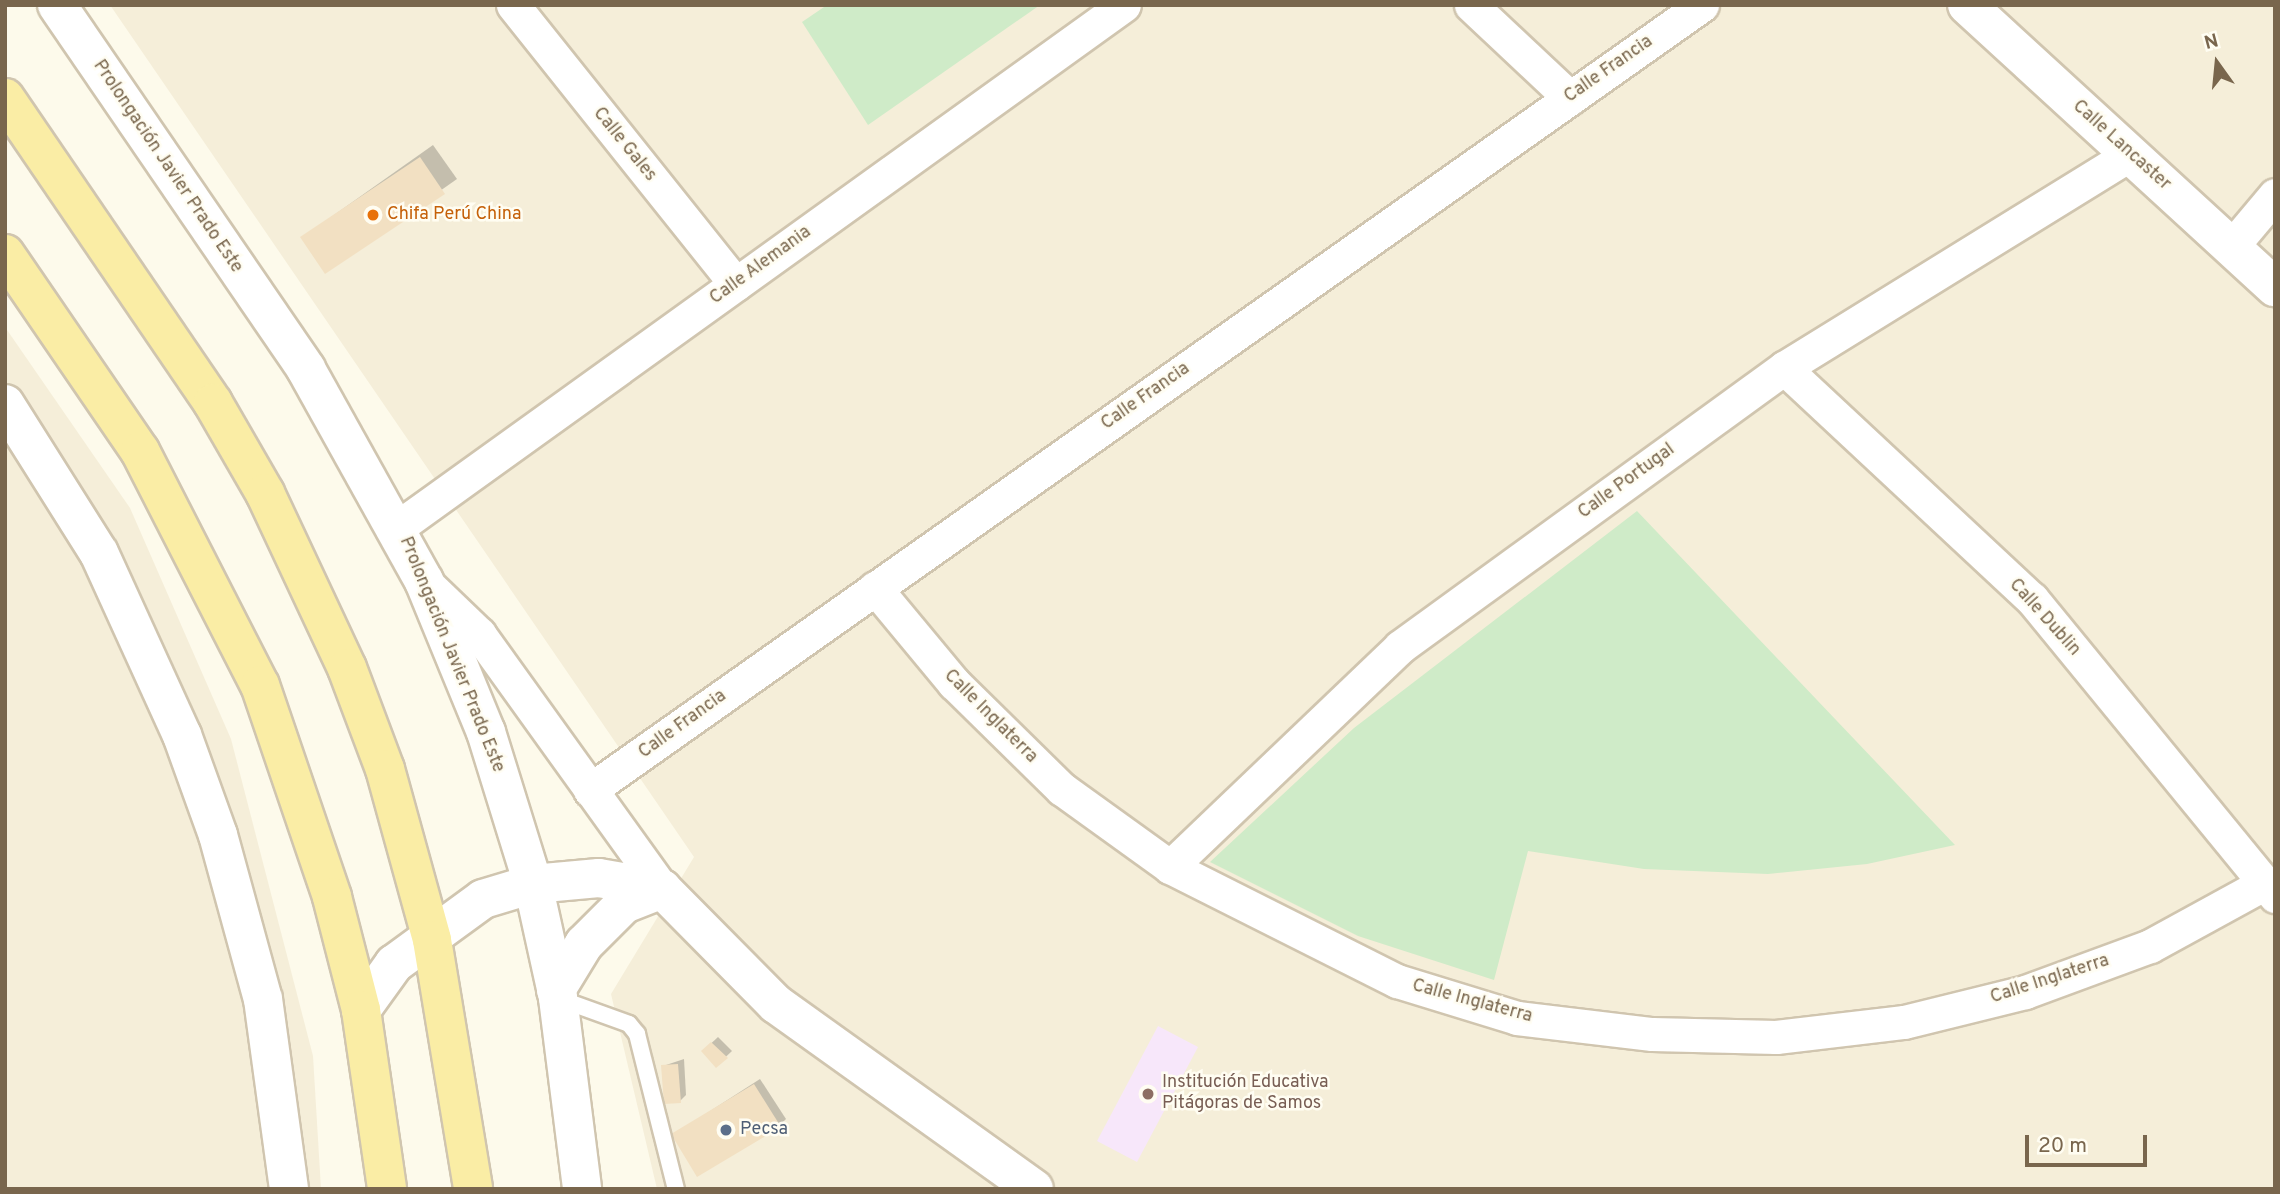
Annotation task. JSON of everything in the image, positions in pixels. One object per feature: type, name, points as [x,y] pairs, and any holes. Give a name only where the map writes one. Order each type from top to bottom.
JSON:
[{"type":"main road","points":[[5,98],[157,314],[265,493],[347,668],[388,782],[432,940],[473,1189]]},
{"type":"main road","points":[[5,254],[140,451],[224,604],[298,790],[361,1010],[387,1189]]},
{"type":"street","name":"Prolongación Javier Prado Este","points":[[57,5],[306,369],[398,527],[424,581],[486,732],[533,884],[557,994],[582,1189]]},
{"type":"street","name":"Calle Gales","points":[[513,5],[736,285]]},
{"type":"street","name":"Calle Alemania","points":[[398,527],[1124,5]]},
{"type":"street","points":[[1471,5],[1570,98]]},
{"type":"street","name":"Calle Francia","points":[[590,790],[1702,5]]},
{"type":"street","name":"Calle Lancaster","points":[[1967,5],[2129,155],[2233,245],[2275,287]]},
{"type":"street","name":"Calle Portugal","points":[[1170,867],[1400,647],[1784,368],[2129,155]]},
{"type":"street","points":[[2233,245],[2275,195]]},
{"type":"street","name":"Calle Dublin","points":[[1784,368],[2032,599],[2270,889]]},
{"type":"street","points":[[5,404],[99,553],[187,747],[263,999],[289,1189]]},
{"type":"street","points":[[424,581],[479,634],[662,889],[776,1004],[1034,1189]]},
{"type":"street","name":"Calle Inglaterra","points":[[874,587],[954,683],[1062,789],[1170,867],[1397,981],[1509,1016],[1652,1034],[1762,1036],[1904,1022],[2025,992],[2150,946],[2270,889]]},
{"type":"street","points":[[361,1010],[394,964],[432,940],[483,899],[533,884],[598,878],[662,889]]},
{"type":"street","points":[[557,994],[584,944],[624,904],[662,889]]},
{"type":"lane","points":[[557,994],[629,1024],[637,1034],[676,1189]]},
{"type":"shaded area","points":[[110,5],[2275,5],[2275,1189],[657,1189],[611,994],[694,857]]},
{"type":"shaded area","points":[[5,327],[130,508],[231,739],[313,1056],[321,1189],[5,1189]]},
{"type":"shaded area","name":"Institución Educativa Pitágoras de Samos","points":[[1158,1026],[1198,1047],[1137,1162],[1097,1141]]},
{"type":"green space","points":[[827,5],[1040,5],[868,125],[802,22]]},
{"type":"green space","points":[[1637,511],[1955,845],[1867,864],[1768,874],[1644,869],[1528,851],[1494,980],[1358,936],[1210,862],[1354,728]]},
{"type":"building","name":"Chifa Perú China","points":[[420,157],[445,194],[325,274],[300,237]]},
{"type":"building","points":[[711,1042],[728,1058],[716,1068],[701,1051]]},
{"type":"building","points":[[678,1064],[681,1103],[664,1104],[661,1065]]},
{"type":"building","name":"Pecsa","points":[[754,1084],[781,1127],[697,1177],[671,1134]]},
{"type":"place","name":"Chifa Perú China","points":[[373,215]]},
{"type":"place","name":"Institución Educativa Pitágoras de Samos","points":[[1148,1094]]},
{"type":"place","name":"Pecsa","points":[[726,1130]]}]
